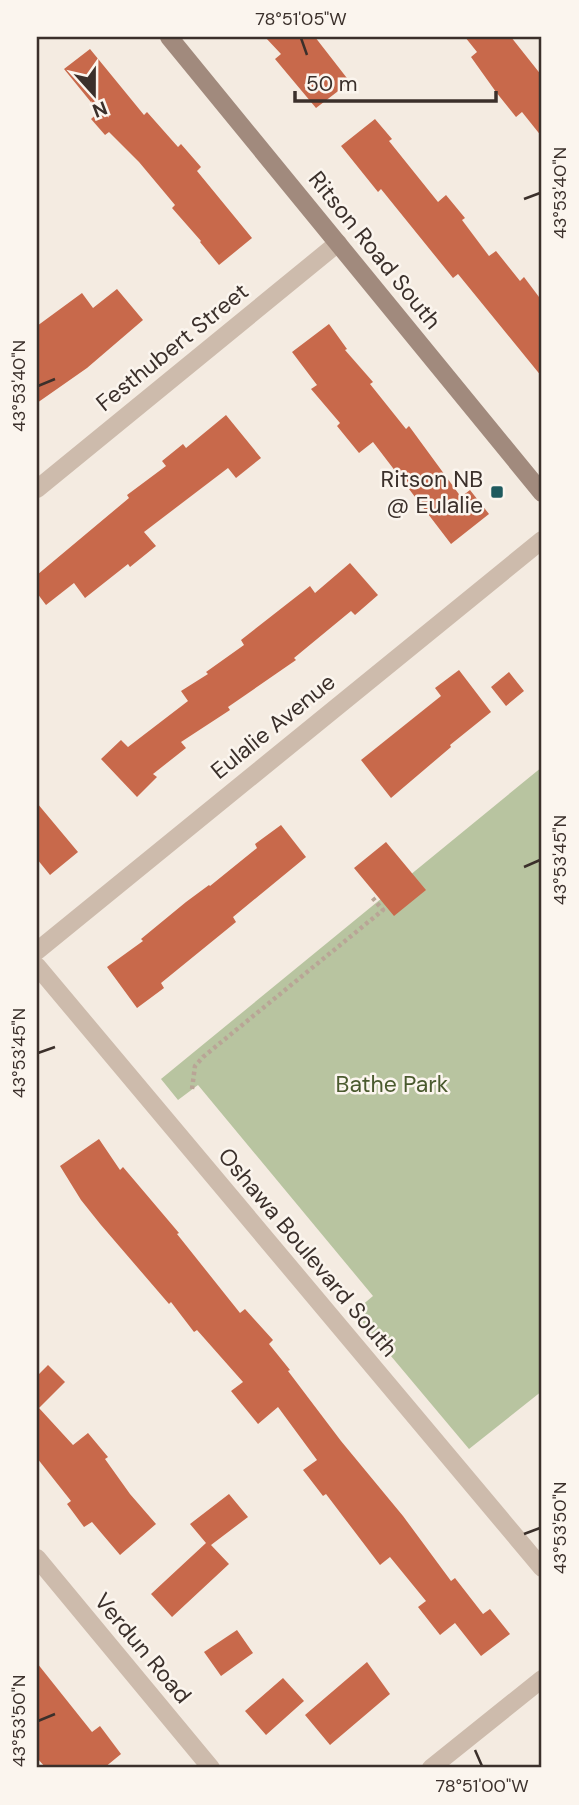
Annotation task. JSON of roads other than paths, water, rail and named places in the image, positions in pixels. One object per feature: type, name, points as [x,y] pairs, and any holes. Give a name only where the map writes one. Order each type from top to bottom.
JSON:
[{"type":"main road","name":"Ritson Road South","points":[[169,37],[542,494]]},
{"type":"street","name":"Festhubert Street","points":[[37,489],[338,243]]},
{"type":"street","name":"Eulalie Avenue","points":[[37,951],[542,540]]},
{"type":"street","name":"Oshawa Boulevard South","points":[[37,966],[542,1569]]},
{"type":"street","name":"Verdun Road","points":[[37,1558],[211,1768]]},
{"type":"street","points":[[431,1768],[542,1679]]},
{"type":"place","name":"Ritson NB @ Eulalie","points":[[497,492]]},
{"type":"park label","name":"Bathe Park","points":[[392,1084]]}]
